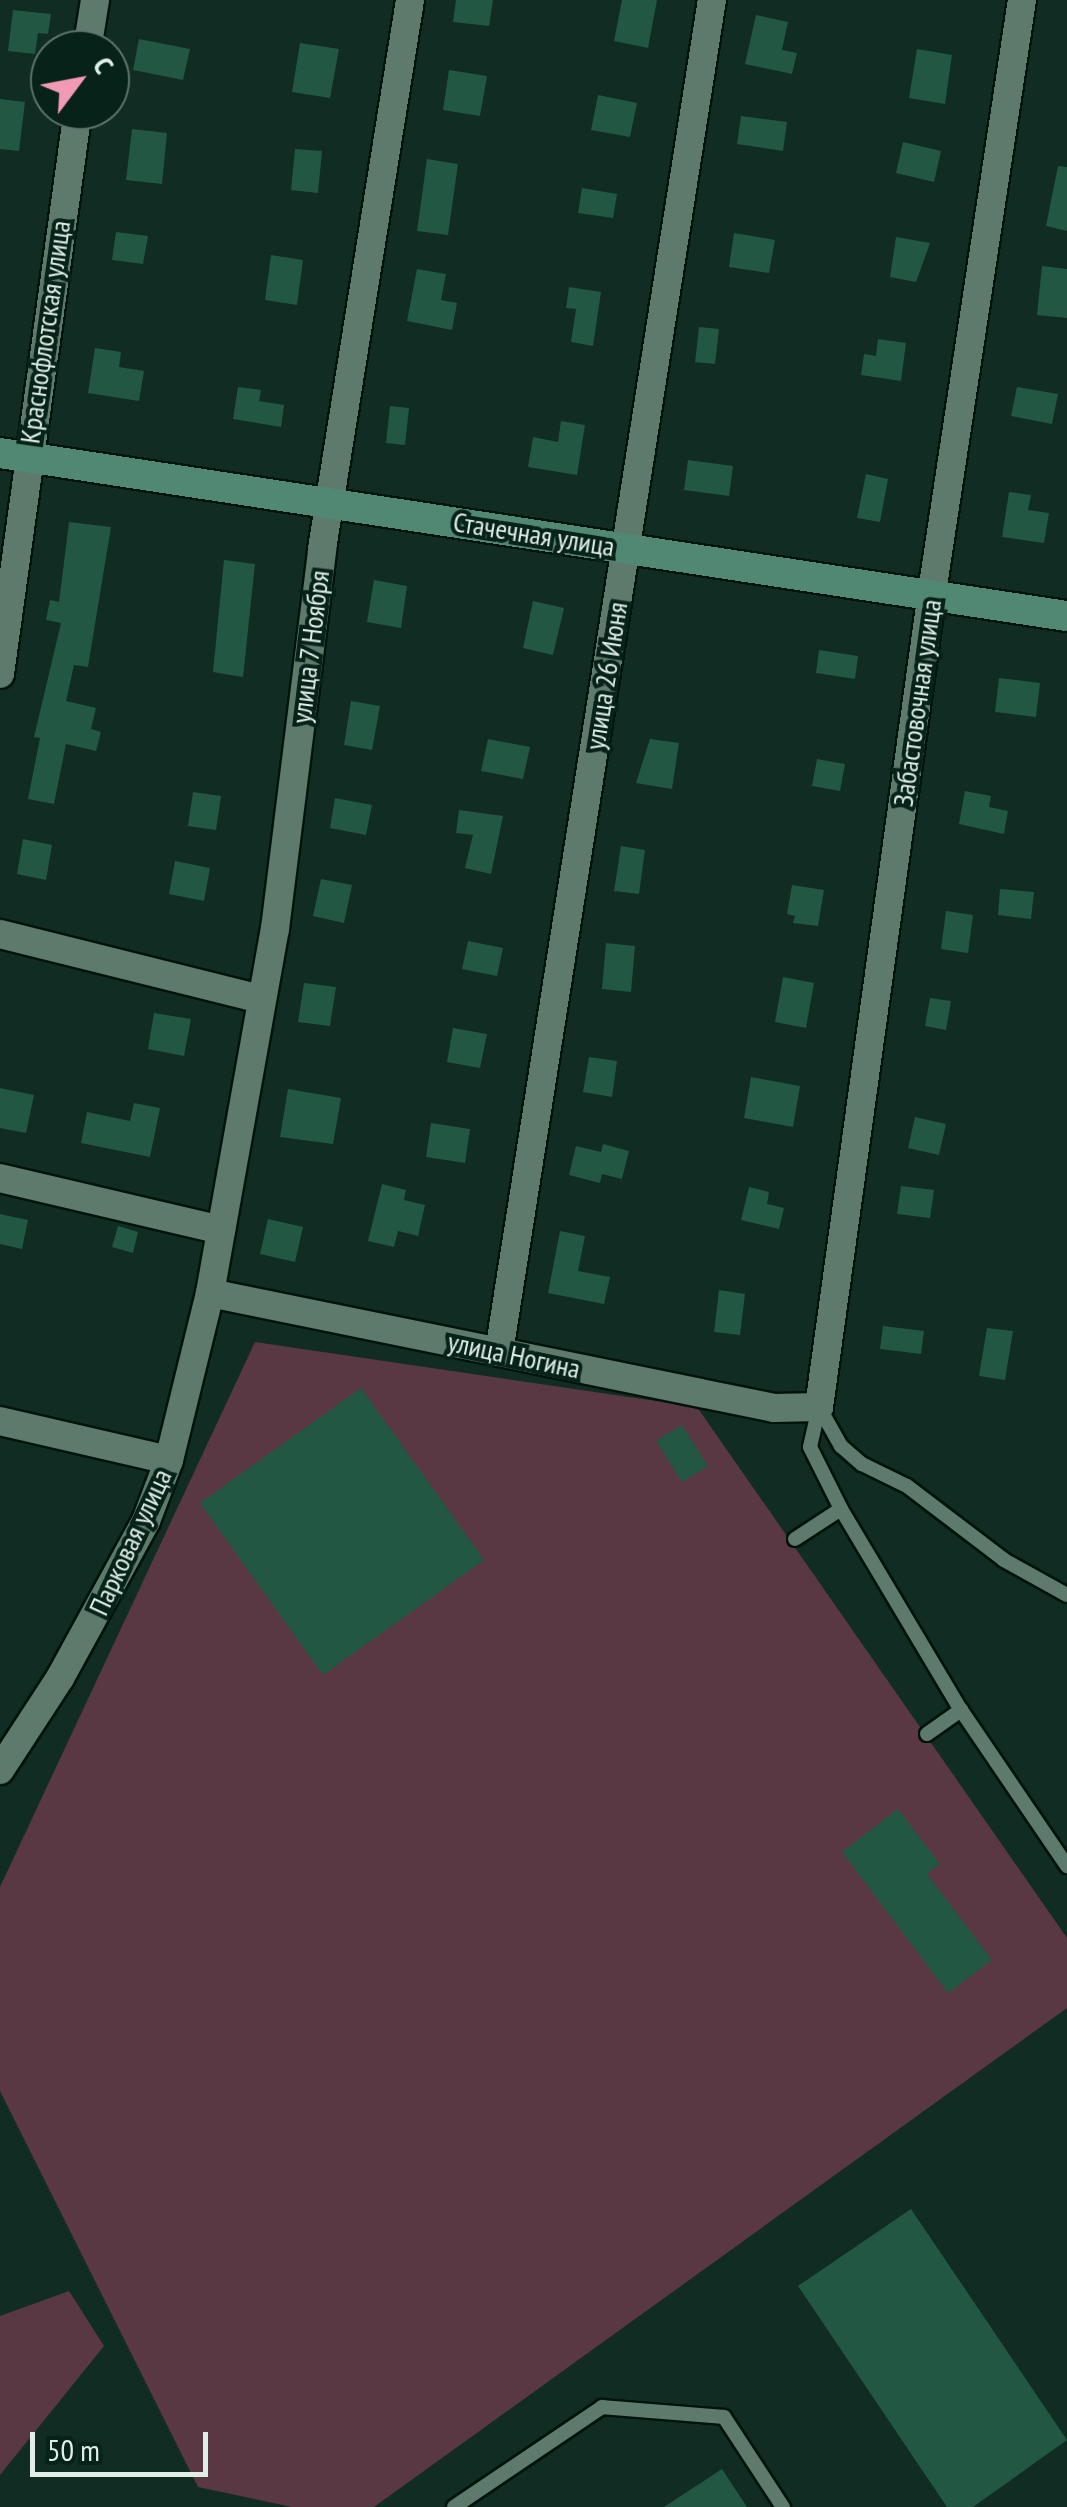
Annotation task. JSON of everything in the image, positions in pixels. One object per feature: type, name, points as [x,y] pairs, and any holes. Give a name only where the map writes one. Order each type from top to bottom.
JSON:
[{"type":"street","points":[[90,30],[94,0]]},
{"type":"street","name":"улица 7 Ноября","points":[[210,1293],[261,999],[330,503],[410,0]]},
{"type":"street","name":"улица 26 Июня","points":[[499,1352],[712,0]]},
{"type":"street","name":"Забастовочная улица","points":[[819,1407],[932,592],[1022,0]]},
{"type":"street","name":"Краснофлотская улица","points":[[0,674],[13,455],[74,130]]},
{"type":"street","name":"Стачечная улица","points":[[13,455],[932,592],[1067,616]]},
{"type":"street","points":[[0,934],[261,999]]},
{"type":"street","points":[[0,1178],[220,1230]]},
{"type":"street","name":"улица Ногина","points":[[210,1293],[774,1408],[819,1407]]},
{"type":"street","name":"Парковая улица","points":[[0,1770],[107,1597],[169,1460],[210,1293]]},
{"type":"street","points":[[0,1421],[169,1460]]},
{"type":"lane","points":[[819,1407],[810,1447],[840,1509],[961,1710],[1067,1866]]},
{"type":"lane","points":[[819,1407],[841,1446],[862,1464],[907,1486],[1004,1560],[1067,1594]]},
{"type":"lane","points":[[794,1539],[840,1509]]},
{"type":"lane","points":[[927,1734],[961,1710]]},
{"type":"lane","points":[[454,2507],[602,2407],[724,2417],[783,2507]]},
{"type":"shaded area","points":[[255,1342],[697,1407],[1067,1938],[1067,2008],[374,2507],[292,2507],[198,2487],[0,2091],[0,1887]]},
{"type":"shaded area","points":[[69,2291],[104,2346],[0,2475],[0,2316]]},
{"type":"building","points":[[456,0],[493,0],[489,26],[453,22]]},
{"type":"building","points":[[622,0],[657,0],[648,48],[614,41]]},
{"type":"building","points":[[13,10],[51,14],[49,30],[30,30],[30,53],[8,51]]},
{"type":"building","points":[[756,15],[788,22],[782,50],[797,53],[792,74],[745,64]]},
{"type":"building","points":[[139,39],[190,49],[183,80],[133,70]]},
{"type":"building","points":[[300,43],[339,49],[330,98],[292,92]]},
{"type":"building","points":[[917,49],[952,55],[945,104],[909,98]]},
{"type":"building","points":[[449,70],[487,76],[480,116],[443,110]]},
{"type":"building","points":[[598,95],[637,103],[630,137],[591,130]]},
{"type":"building","points":[[0,99],[25,102],[19,151],[0,149]]},
{"type":"building","points":[[741,116],[787,122],[783,151],[737,144]]},
{"type":"building","points":[[132,129],[167,133],[162,184],[126,180]]},
{"type":"building","points":[[903,142],[941,151],[934,182],[896,173]]},
{"type":"building","points":[[295,149],[322,151],[318,193],[291,190]]},
{"type":"building","points":[[427,159],[458,164],[448,235],[417,231]]},
{"type":"building","points":[[1058,166],[1067,167],[1067,231],[1046,226]]},
{"type":"building","points":[[582,188],[617,194],[613,218],[578,213]]},
{"type":"building","points":[[116,232],[148,236],[143,264],[112,260]]},
{"type":"building","points":[[734,233],[775,240],[769,273],[729,267]]},
{"type":"building","points":[[896,237],[930,243],[916,282],[890,277]]},
{"type":"building","points":[[271,255],[303,260],[297,305],[265,300]]},
{"type":"building","points":[[1042,266],[1067,269],[1067,318],[1037,315]]},
{"type":"building","points":[[417,269],[446,274],[441,300],[457,303],[452,330],[407,321]]},
{"type":"building","points":[[569,287],[601,292],[593,346],[571,342],[576,309],[566,308]]},
{"type":"building","points":[[699,327],[719,329],[715,364],[695,362]]},
{"type":"building","points":[[878,339],[906,343],[901,381],[861,375],[864,354],[876,356]]},
{"type":"building","points":[[95,348],[121,352],[119,367],[144,371],[139,401],[88,393]]},
{"type":"building","points":[[238,387],[261,390],[259,401],[284,405],[281,427],[233,419]]},
{"type":"building","points":[[1017,387],[1058,394],[1052,424],[1011,416]]},
{"type":"building","points":[[390,406],[409,408],[405,445],[386,443]]},
{"type":"building","points":[[561,421],[585,425],[577,475],[528,467],[533,437],[558,442]]},
{"type":"building","points":[[688,460],[733,466],[729,496],[684,490]]},
{"type":"building","points":[[866,474],[888,479],[880,522],[857,518]]},
{"type":"building","points":[[1009,492],[1031,495],[1028,510],[1049,513],[1044,543],[1002,537]]},
{"type":"building","points":[[69,522],[111,527],[88,667],[74,665],[66,701],[96,708],[91,729],[101,732],[96,751],[66,744],[54,804],[28,799],[40,738],[34,737],[61,623],[46,620],[50,600],[59,602]]},
{"type":"building","points":[[224,560],[255,564],[243,677],[213,672]]},
{"type":"building","points":[[374,580],[407,586],[401,628],[367,622]]},
{"type":"building","points":[[533,601],[564,608],[553,655],[523,648]]},
{"type":"building","points":[[819,650],[858,656],[855,679],[816,673]]},
{"type":"building","points":[[999,678],[1040,683],[1036,717],[995,712]]},
{"type":"building","points":[[351,701],[380,706],[372,750],[344,745]]},
{"type":"building","points":[[488,739],[530,747],[523,779],[481,771]]},
{"type":"building","points":[[650,739],[679,743],[672,789],[636,783]]},
{"type":"building","points":[[817,759],[845,764],[840,791],[812,786]]},
{"type":"building","points":[[965,791],[991,796],[989,807],[1008,811],[1004,834],[959,824]]},
{"type":"building","points":[[193,792],[221,796],[216,830],[188,826]]},
{"type":"building","points":[[335,798],[372,805],[366,835],[330,828]]},
{"type":"building","points":[[459,810],[503,816],[491,874],[465,868],[473,835],[456,833]]},
{"type":"building","points":[[23,839],[52,845],[46,880],[17,874]]},
{"type":"building","points":[[621,846],[645,850],[639,894],[614,891]]},
{"type":"building","points":[[175,861],[210,868],[204,901],[169,894]]},
{"type":"building","points":[[321,879],[352,885],[344,923],[313,916]]},
{"type":"building","points":[[792,885],[824,890],[818,926],[793,923],[795,916],[787,914]]},
{"type":"building","points":[[1000,889],[1034,892],[1031,919],[998,915]]},
{"type":"building","points":[[946,911],[973,915],[968,953],[941,949]]},
{"type":"building","points":[[468,941],[503,948],[497,976],[462,969]]},
{"type":"building","points":[[606,943],[635,946],[631,992],[602,989]]},
{"type":"building","points":[[783,977],[814,983],[806,1028],[775,1022]]},
{"type":"building","points":[[304,983],[336,987],[330,1026],[298,1022]]},
{"type":"building","points":[[930,998],[951,1001],[946,1030],[925,1026]]},
{"type":"building","points":[[154,1013],[191,1019],[184,1056],[148,1049]]},
{"type":"building","points":[[453,1028],[487,1034],[480,1068],[447,1062]]},
{"type":"building","points":[[589,1057],[617,1061],[612,1097],[583,1092]]},
{"type":"building","points":[[751,1077],[800,1086],[793,1127],[744,1118]]},
{"type":"building","points":[[0,1088],[34,1095],[26,1133],[0,1128]]},
{"type":"building","points":[[288,1089],[341,1098],[333,1144],[280,1137]]},
{"type":"building","points":[[134,1103],[160,1108],[150,1157],[81,1143],[87,1112],[130,1121]]},
{"type":"building","points":[[915,1117],[946,1124],[939,1155],[908,1148]]},
{"type":"building","points":[[431,1123],[470,1129],[465,1163],[426,1157]]},
{"type":"building","points":[[603,1144],[629,1151],[622,1179],[602,1174],[600,1183],[569,1175],[576,1146],[601,1152]]},
{"type":"building","points":[[382,1184],[406,1190],[404,1200],[425,1205],[418,1236],[398,1231],[394,1247],[368,1241]]},
{"type":"building","points":[[901,1186],[934,1190],[930,1218],[897,1214]]},
{"type":"building","points":[[749,1187],[769,1192],[767,1204],[784,1208],[779,1229],[741,1220]]},
{"type":"building","points":[[0,1214],[28,1220],[22,1249],[0,1244]]},
{"type":"building","points":[[268,1219],[303,1227],[295,1262],[260,1254]]},
{"type":"building","points":[[118,1226],[138,1232],[133,1253],[112,1247]]},
{"type":"building","points":[[560,1231],[585,1236],[578,1271],[610,1277],[604,1304],[548,1293]]},
{"type":"building","points":[[719,1290],[745,1294],[740,1335],[714,1332]]},
{"type":"building","points":[[883,1326],[924,1331],[921,1354],[880,1349]]},
{"type":"building","points":[[987,1328],[1013,1331],[1005,1380],[979,1376]]},
{"type":"building","points":[[361,1388],[484,1560],[323,1675],[200,1503]]},
{"type":"building","points":[[682,1425],[708,1466],[682,1482],[656,1441]]},
{"type":"building","points":[[898,1809],[940,1864],[927,1874],[992,1960],[948,1993],[842,1852]]},
{"type":"building","points":[[911,2209],[1067,2440],[973,2507],[947,2507],[798,2286]]},
{"type":"building","points":[[722,2469],[747,2507],[664,2507]]}]
